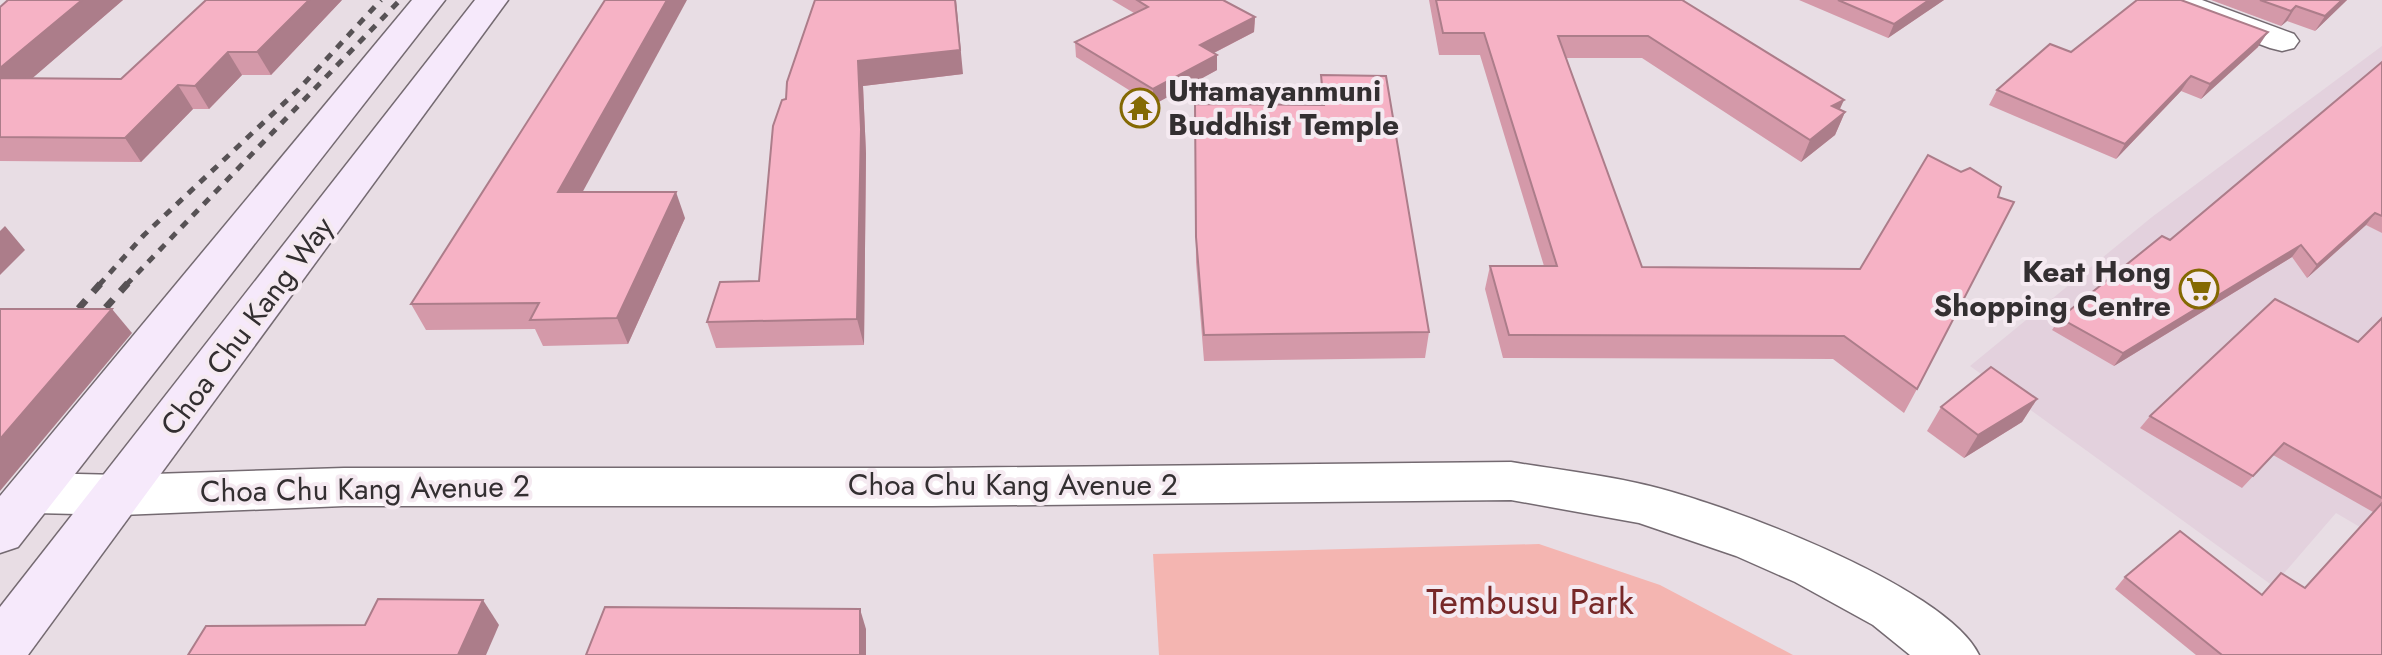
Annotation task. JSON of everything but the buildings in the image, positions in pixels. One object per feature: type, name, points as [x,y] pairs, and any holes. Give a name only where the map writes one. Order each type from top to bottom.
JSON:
[{"type":"main road","name":"Choa Chu Kang Way","points":[[0,532],[429,0]]},
{"type":"main road","name":"Choa Chu Kang Way","points":[[0,649],[121,495],[492,0]]},
{"type":"street","points":[[2172,0],[2282,41]]},
{"type":"street","name":"Choa Chu Kang Avenue 2","points":[[34,493],[121,495],[344,487],[932,487],[1511,481],[1640,503],[1754,541],[1814,567],[1892,609],[1951,655]]},
{"type":"shaded area","points":[[2382,46],[2382,540],[2336,513],[2273,586],[1970,366],[2152,217]]},
{"type":"green space","name":"Tembusu Park","points":[[1539,544],[1660,585],[1793,655],[1159,655],[1153,554]]},
{"type":"railway","points":[[99,285],[144,235],[298,90],[381,0]]},
{"type":"railway","points":[[126,285],[400,0]]},
{"type":"railway","points":[[64,325],[101,283]]},
{"type":"railway","points":[[91,324],[128,283]]},
{"type":"place","name":"Uttamayanmuni Buddhist Temple","points":[[1140,108]]},
{"type":"place","name":"Keat Hong Shopping Centre","points":[[2199,289]]}]
